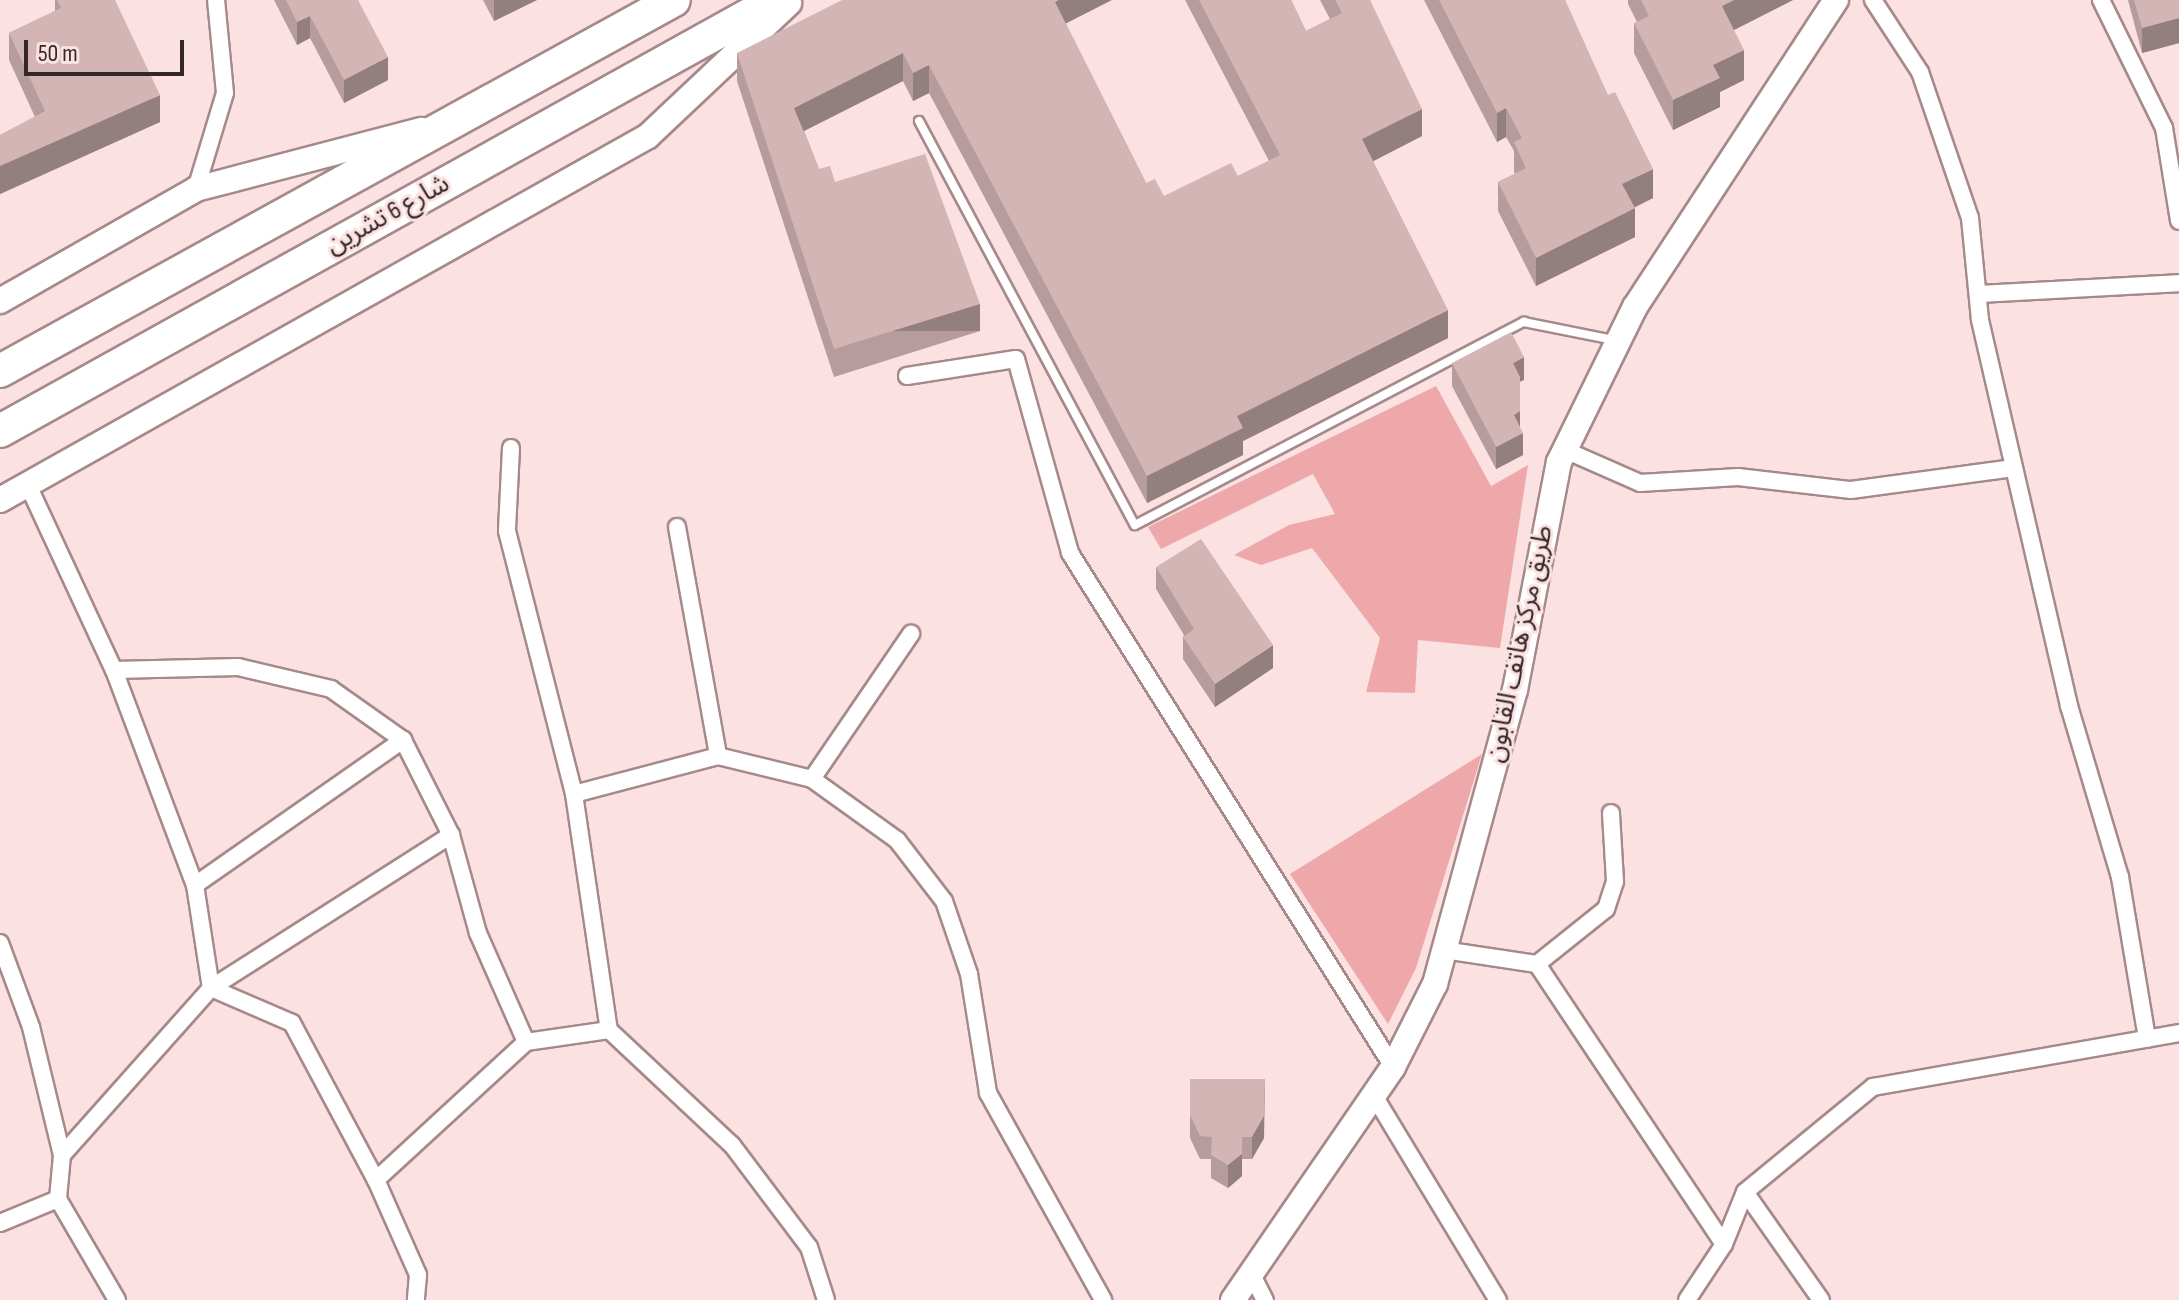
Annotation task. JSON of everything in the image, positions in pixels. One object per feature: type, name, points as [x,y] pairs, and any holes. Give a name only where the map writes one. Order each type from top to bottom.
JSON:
[{"type":"highway","name":"شارع 6 تشرين","points":[[0,371],[674,0]]},
{"type":"highway","name":"شارع 6 تشرين","points":[[0,431],[776,0]]},
{"type":"main road","points":[[0,500],[648,136],[792,0]]},
{"type":"main road","name":"طريق مركز هاتف القابون","points":[[1233,1300],[1250,1271],[1393,1067],[1444,950],[1515,690],[1565,450],[1618,341],[1836,0]]},
{"type":"main road","points":[[0,301],[196,189],[458,120]]},
{"type":"street","points":[[196,189],[215,145],[225,93],[216,0]]},
{"type":"street","points":[[1873,0],[1920,72],[1970,218],[1978,294],[2014,468],[2069,706],[2120,877],[2147,1039]]},
{"type":"street","points":[[2101,0],[2164,128],[2179,221]]},
{"type":"street","points":[[1978,294],[2179,283]]},
{"type":"street","points":[[907,376],[1016,359],[1070,553],[1393,1067]]},
{"type":"street","points":[[511,448],[507,531],[574,794],[609,1030],[732,1145],[809,1247],[826,1300]]},
{"type":"street","points":[[1565,450],[1640,483],[1738,477],[1851,490],[2014,468]]},
{"type":"street","points":[[28,485],[114,670],[195,885],[211,988]]},
{"type":"street","points":[[677,527],[718,756]]},
{"type":"street","points":[[812,779],[911,634]]},
{"type":"street","points":[[114,670],[238,667],[331,689],[403,740],[451,835],[478,933],[526,1042]]},
{"type":"street","points":[[195,885],[403,740]]},
{"type":"street","points":[[574,794],[718,756],[812,779],[897,840],[944,901],[969,974],[988,1093],[1103,1300]]},
{"type":"street","points":[[1444,950],[1537,964],[1606,909],[1615,881],[1611,813]]},
{"type":"street","points":[[62,1155],[211,988],[451,835]]},
{"type":"street","points":[[0,943],[31,1027],[62,1155],[58,1199],[117,1300]]},
{"type":"street","points":[[1537,964],[1724,1244]]},
{"type":"street","points":[[211,988],[292,1023],[376,1180],[418,1275],[416,1300]]},
{"type":"street","points":[[376,1180],[526,1042],[609,1030]]},
{"type":"street","points":[[1687,1300],[1724,1244],[1745,1192],[1873,1087],[2179,1033]]},
{"type":"street","points":[[1373,1094],[1498,1300]]},
{"type":"street","points":[[1745,1192],[1821,1300]]},
{"type":"street","points":[[0,1223],[58,1199]]},
{"type":"street","points":[[1250,1271],[1265,1300]]},
{"type":"lane","points":[[919,121],[1135,525],[1524,322],[1618,341]]},
{"type":"shaded area","points":[[1436,386],[1491,486],[1528,465],[1500,648],[1418,640],[1415,693],[1366,692],[1380,638],[1312,548],[1261,565],[1234,555],[1289,525],[1335,514],[1313,474],[1161,549],[1148,527]]},
{"type":"shaded area","points":[[1482,754],[1416,968],[1388,1024],[1290,874]]},
{"type":"building","points":[[57,0],[115,0],[160,95],[0,166],[0,135],[45,111],[9,33],[61,8]]},
{"type":"building","points":[[286,0],[358,0],[388,57],[344,80],[310,16],[297,22]]},
{"type":"building","points":[[842,0],[1058,0],[1055,2],[1146,183],[1155,179],[1164,196],[1231,163],[1238,176],[1280,155],[1199,0],[1291,0],[1306,31],[1342,13],[1335,0],[1370,0],[1422,109],[1362,139],[1448,310],[1237,416],[1243,428],[1147,476],[929,65],[913,73],[903,53],[794,108],[819,169],[830,166],[835,182],[925,154],[980,304],[834,349],[737,53]]},
{"type":"building","points":[[1439,0],[1565,0],[1608,95],[1615,92],[1653,169],[1622,184],[1635,208],[1536,258],[1498,182],[1526,168],[1514,142],[1522,138],[1506,108],[1497,113]]},
{"type":"building","points":[[1641,0],[1734,0],[1722,6],[1744,50],[1713,65],[1720,78],[1673,100],[1634,23],[1649,16]]},
{"type":"building","points":[[2134,0],[2179,0],[2179,18],[2142,28]]},
{"type":"building","points":[[1511,332],[1524,357],[1513,363],[1520,377],[1520,411],[1514,415],[1523,433],[1496,447],[1452,363]]},
{"type":"building","points":[[1201,539],[1273,645],[1215,684],[1183,637],[1194,629],[1156,567]]},
{"type":"building","points":[[1190,1079],[1265,1079],[1264,1116],[1252,1137],[1242,1137],[1242,1154],[1228,1165],[1211,1155],[1212,1137],[1200,1136],[1190,1115]]}]
